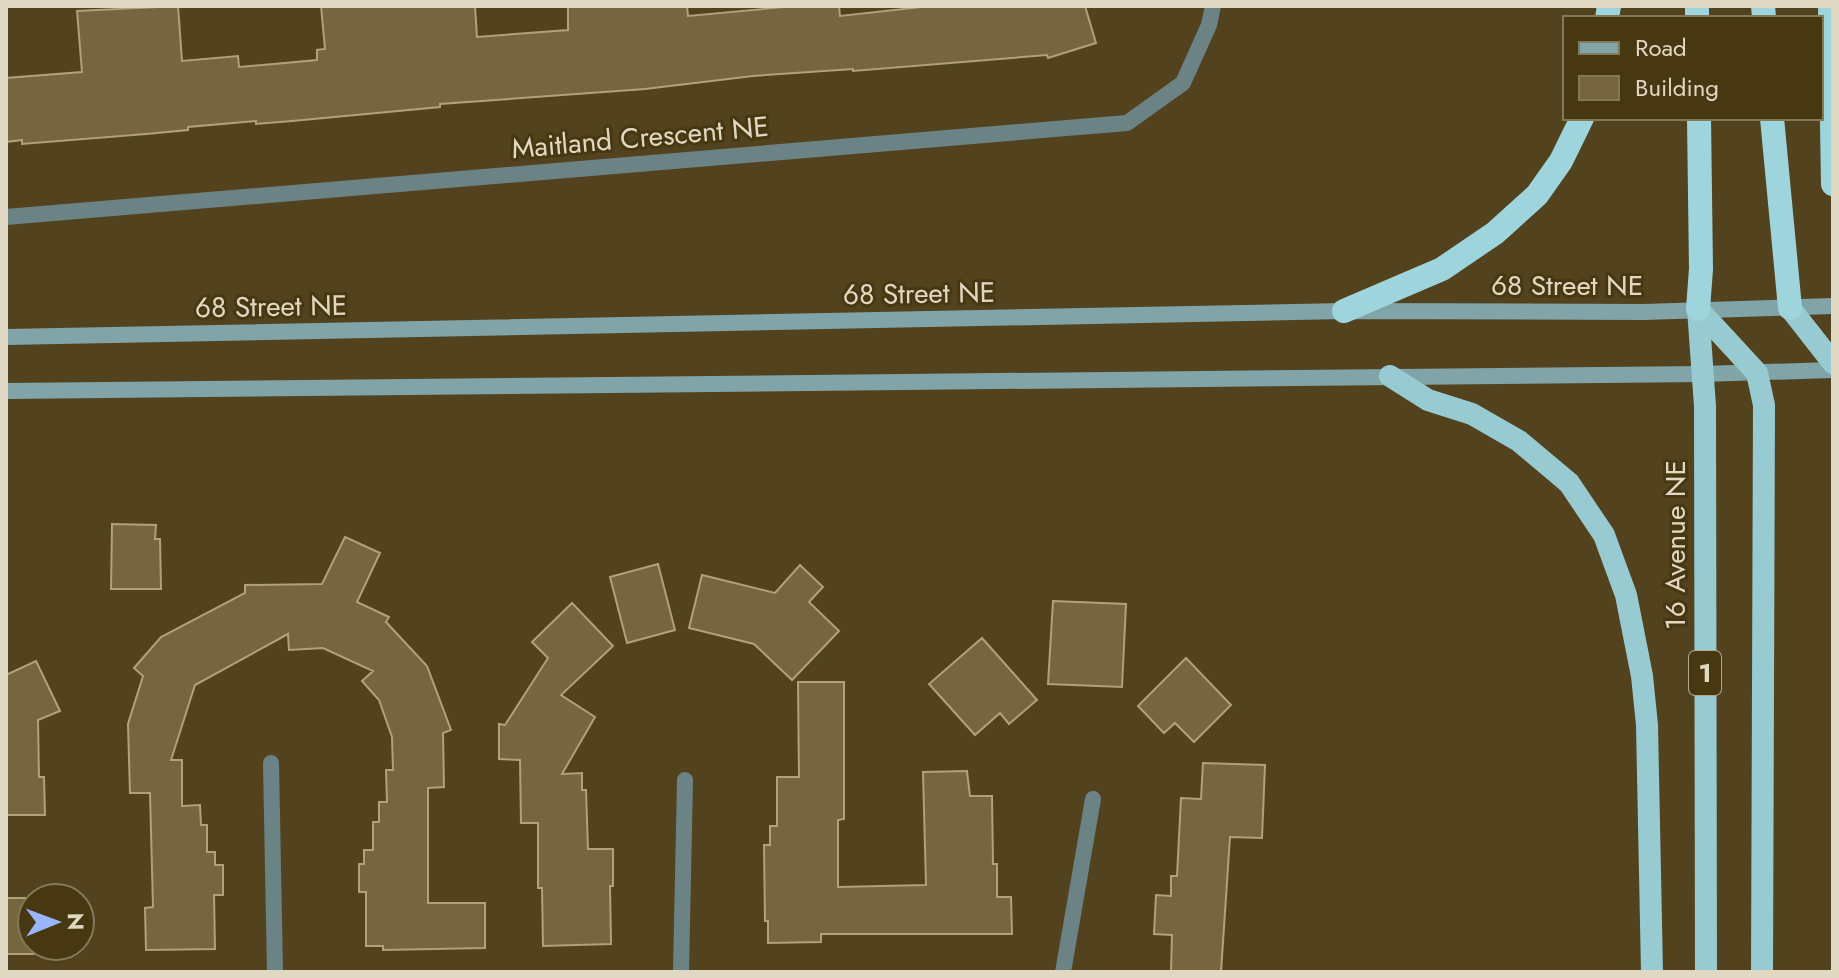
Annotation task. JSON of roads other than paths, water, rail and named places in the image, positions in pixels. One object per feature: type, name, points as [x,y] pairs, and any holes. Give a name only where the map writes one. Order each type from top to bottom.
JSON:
[{"type":"highway","points":[[1830,6],[1833,184]]},
{"type":"highway","points":[[1344,311],[1442,269],[1495,233],[1537,195],[1561,161],[1581,120]]},
{"type":"highway","name":"16 Avenue NE","points":[[1699,120],[1701,269],[1698,309],[1705,406],[1706,972]]},
{"type":"highway","points":[[1772,120],[1790,308],[1833,363]]},
{"type":"highway","points":[[1698,309],[1757,373],[1764,405],[1762,972]]},
{"type":"highway","points":[[1390,376],[1428,400],[1472,414],[1519,441],[1569,483],[1604,535],[1626,595],[1642,676],[1647,725],[1652,972]]},
{"type":"main road","name":"68 Street NE","points":[[6,337],[1344,311],[1643,312],[1833,306]]},
{"type":"main road","points":[[6,391],[1702,374],[1833,370]]},
{"type":"street","name":"Maitland Crescent NE","points":[[6,217],[1127,123],[1183,83],[1209,25],[1213,6]]},
{"type":"street","points":[[271,763],[275,972]]},
{"type":"street","points":[[681,972],[685,780]]},
{"type":"street","points":[[1063,972],[1093,799]]}]
